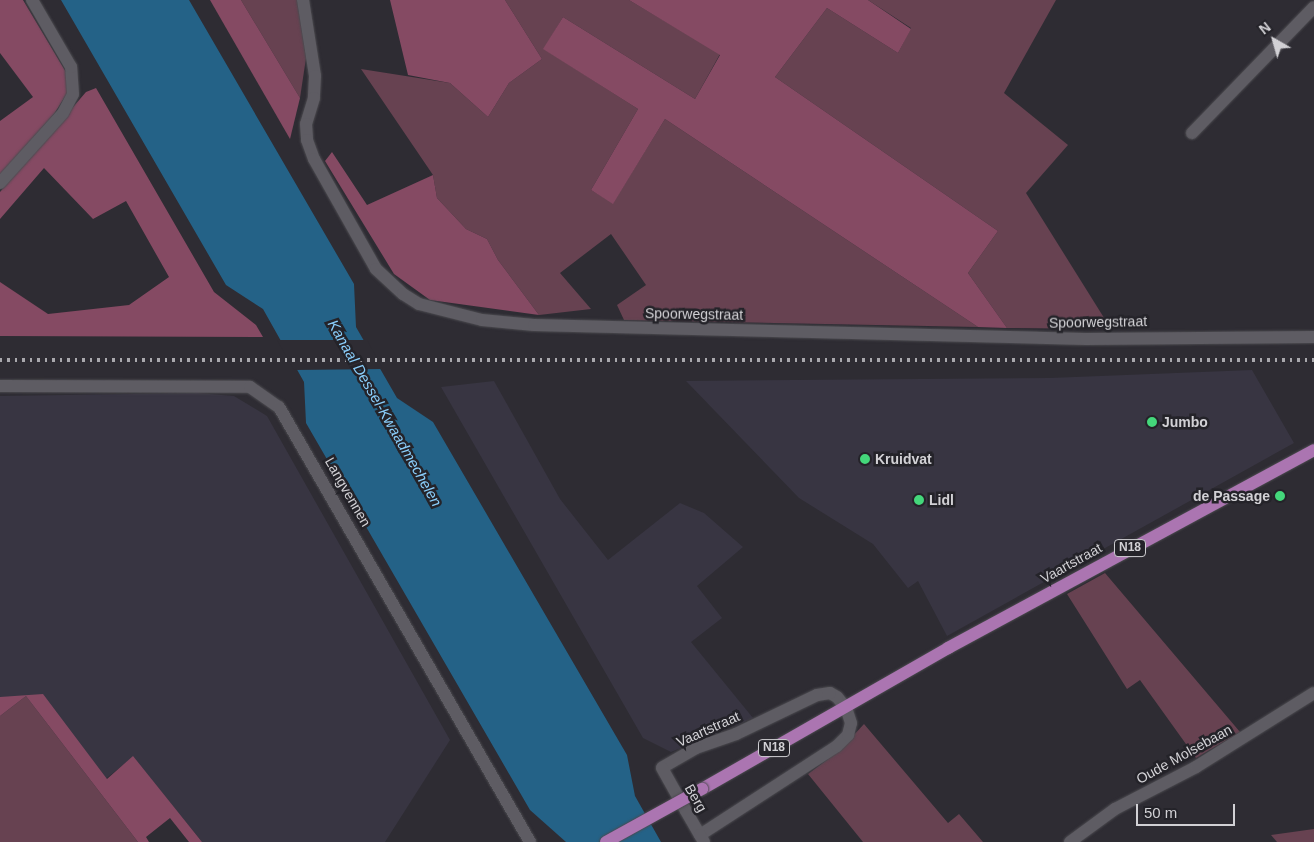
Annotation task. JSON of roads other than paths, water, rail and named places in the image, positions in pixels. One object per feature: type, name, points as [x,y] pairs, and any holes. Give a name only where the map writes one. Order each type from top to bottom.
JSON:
[{"type":"main road","name":"Vaartstraat","points":[[606,842],[1055,589],[1314,450]]},
{"type":"street","points":[[0,183],[63,113],[73,94],[71,67],[32,0]]},
{"type":"street","name":"Spoorwegstraat","points":[[303,0],[315,76],[314,98],[306,124],[312,153],[376,269],[403,294],[419,304],[482,320],[534,325],[1086,339],[1314,337]]},
{"type":"street","points":[[1192,133],[1314,7]]},
{"type":"street","name":"Langvennen","points":[[0,386],[250,387],[273,401],[287,416],[528,841]]},
{"type":"street","name":"Vaartstraat","points":[[662,768],[696,748],[744,730],[817,695],[830,693],[846,708]]},
{"type":"street","name":"Oude Molsebaan","points":[[1070,842],[1115,809],[1196,767],[1314,693]]},
{"type":"street","points":[[702,838],[837,746],[848,735],[851,723],[846,708]]},
{"type":"street","name":"Berg","points":[[662,768],[702,838]]},
{"type":"water","name":"Kanaal Dessel-Kwaadmechelen","points":[[61,0],[189,0],[354,284],[356,327],[397,398],[433,422],[627,755],[635,796],[661,842],[566,842],[530,810],[306,423],[304,382],[263,309],[226,285]]},
{"type":"railway","points":[[0,360],[1314,360]]},
{"type":"place","name":"Jumbo","points":[[1152,422]]},
{"type":"place","name":"Kruidvat","points":[[865,459]]},
{"type":"place","name":"de Passage","points":[[1280,496]]},
{"type":"place","name":"Lidl","points":[[919,500]]}]
